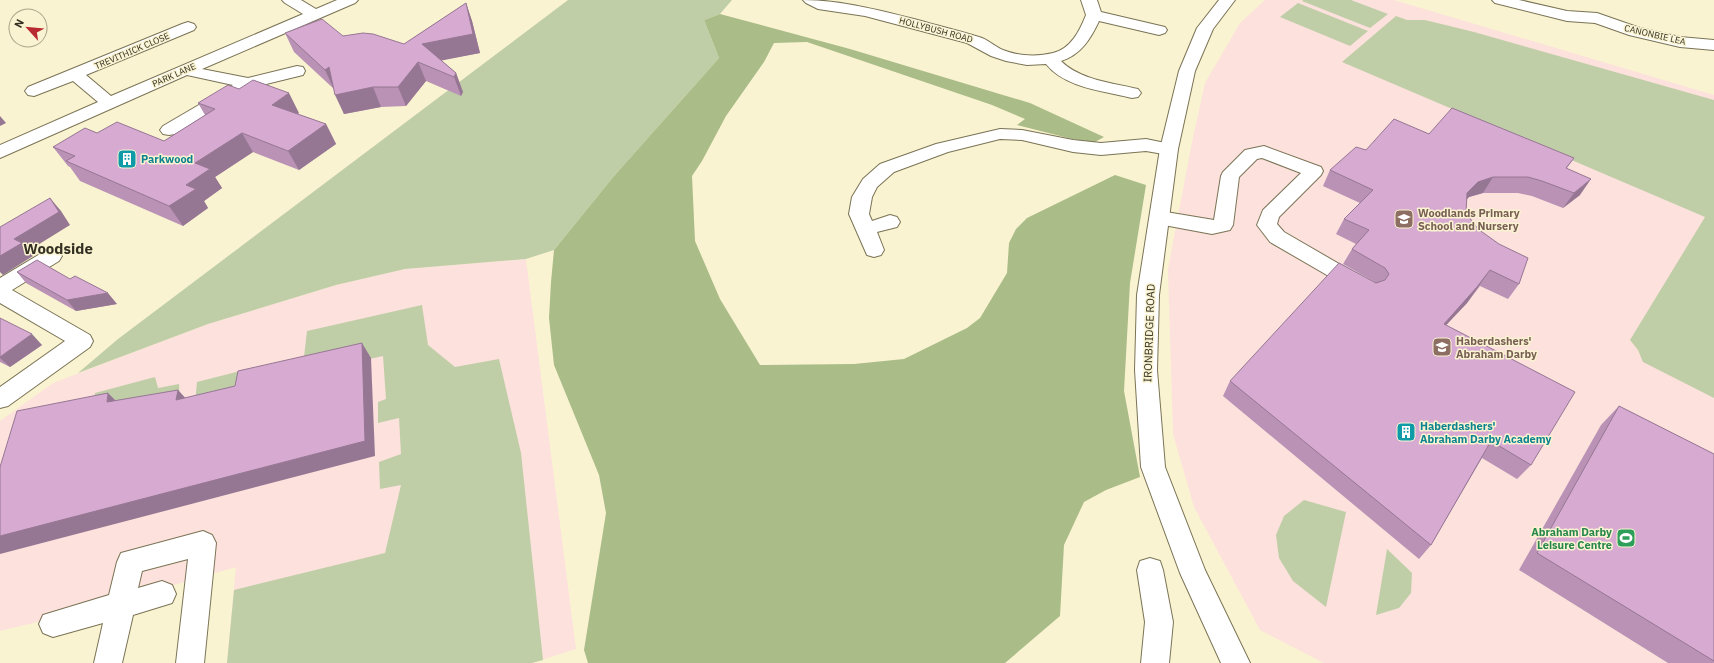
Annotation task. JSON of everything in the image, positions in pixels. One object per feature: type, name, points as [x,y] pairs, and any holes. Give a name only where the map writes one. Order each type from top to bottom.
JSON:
[{"type":"street","points":[[290,0],[314,14]]},
{"type":"street","name":"PARK LANE","points":[[0,152],[187,69],[350,0]]},
{"type":"street","name":"HOLLYBUSH ROAD","points":[[811,0],[816,3],[857,10],[975,41],[996,52],[1025,60],[1060,57],[1072,49],[1088,27],[1094,15]]},
{"type":"street","points":[[1088,0],[1091,2],[1094,15],[1159,30]]},
{"type":"street","name":"IRONBRIDGE ROAD","points":[[1227,0],[1205,28],[1187,71],[1169,149],[1148,295],[1146,370],[1153,467],[1193,573],[1236,663]]},
{"type":"street","name":"CANONBIE LEA","points":[[1500,0],[1567,16],[1597,18],[1643,34],[1680,42],[1714,45]]},
{"type":"street","points":[[1588,4],[1589,9],[1597,18]]},
{"type":"street","points":[[331,7],[351,17]]},
{"type":"street","name":"TREVITHICK CLOSE","points":[[34,91],[193,30],[171,16]]},
{"type":"street","points":[[1050,58],[1053,64],[1079,79],[1132,93]]},
{"type":"street","points":[[187,69],[193,72],[248,83]]},
{"type":"street","points":[[169,130],[248,83],[297,71]]},
{"type":"street","name":"TREVITHICK CLOSE","points":[[75,74],[109,103]]},
{"type":"street","points":[[874,250],[859,214],[862,197],[870,183],[887,168],[942,148],[1000,134],[1022,135],[1073,146],[1101,149],[1146,145],[1169,149]]},
{"type":"street","points":[[1160,218],[1212,227],[1223,225],[1230,176],[1251,154],[1264,152],[1314,171],[1270,215],[1267,225],[1276,237],[1368,289]]},
{"type":"street","points":[[865,229],[890,222]]},
{"type":"street","points":[[0,288],[52,256]]},
{"type":"street","points":[[0,293],[82,341],[0,399]]},
{"type":"street","points":[[108,663],[130,562],[203,543],[190,663]]},
{"type":"street","points":[[1150,570],[1159,622],[1155,663]]},
{"type":"street","points":[[53,624],[121,604],[162,594]]},
{"type":"shaded area","name":"Haberdashers' Abraham Darby","points":[[1265,0],[1394,0],[1714,95],[1714,483],[1519,570],[1668,663],[1324,663],[1260,630],[1194,507],[1173,434],[1168,269],[1192,142],[1205,83],[1240,23]]},
{"type":"shaded area","points":[[526,259],[576,649],[532,663],[227,663],[236,567],[91,609],[0,631],[0,421],[53,383],[208,324],[336,285],[405,269]]},
{"type":"green space","points":[[568,0],[732,0],[720,14],[704,20],[719,58],[614,176],[554,250],[526,259],[405,269],[336,285],[208,324],[78,373],[118,339]]},
{"type":"green space","points":[[1351,0],[1388,14],[1370,28],[1302,1]]},
{"type":"green space","points":[[1298,3],[1368,31],[1350,46],[1280,17]]},
{"type":"green space","points":[[720,14],[850,49],[1030,103],[1104,137],[1095,142],[1072,139],[1017,125],[1025,119],[992,105],[807,42],[774,43],[764,62],[726,116],[702,161],[692,176],[695,241],[720,299],[760,365],[854,364],[904,359],[967,328],[980,318],[1007,273],[1009,243],[1016,229],[1027,218],[1115,175],[1146,185],[1130,283],[1124,391],[1140,477],[1106,490],[1084,502],[1064,545],[1060,616],[1005,663],[588,663],[584,650],[606,513],[599,475],[554,365],[549,318],[554,250],[614,176],[719,58],[704,20]]},
{"type":"green space","points":[[1396,16],[1407,20],[1425,20],[1474,32],[1714,100],[1714,398],[1643,362],[1638,350],[1630,340],[1705,217],[1342,62]]},
{"type":"green space","points":[[422,305],[428,345],[455,367],[499,359],[521,453],[543,660],[532,663],[227,663],[234,590],[385,553],[401,485],[380,489],[379,462],[401,454],[399,418],[378,423],[378,402],[386,399],[383,356],[302,374],[307,331]]},
{"type":"green space","points":[[293,366],[195,403],[197,382],[252,368],[261,374]]},
{"type":"green space","points":[[155,377],[158,388],[179,384],[180,403],[93,413],[95,393]]},
{"type":"green space","points":[[1304,500],[1346,512],[1326,607],[1293,581],[1279,558],[1276,535],[1284,516]]},
{"type":"green space","points":[[1387,549],[1412,573],[1411,593],[1399,608],[1376,615]]},
{"type":"building","points":[[466,3],[473,34],[422,44],[456,73],[454,77],[418,62],[398,87],[373,87],[335,95],[329,67],[325,70],[285,33],[322,19],[343,36],[363,33],[373,34],[404,44]]},
{"type":"building","points":[[253,80],[289,93],[272,105],[326,124],[288,151],[242,133],[195,163],[210,169],[186,185],[196,189],[169,206],[66,161],[75,156],[53,147],[85,128],[97,133],[117,122],[164,141],[215,109],[198,103],[228,85],[239,89]]},
{"type":"building","points":[[1452,108],[1574,158],[1566,168],[1591,179],[1574,193],[1528,177],[1493,177],[1478,182],[1467,193],[1466,213],[1478,229],[1499,244],[1528,258],[1519,284],[1490,270],[1444,324],[1575,392],[1531,465],[1491,441],[1431,545],[1230,381],[1339,263],[1376,283],[1385,280],[1389,274],[1385,268],[1352,249],[1369,230],[1344,219],[1373,190],[1330,170],[1356,147],[1366,150],[1394,119],[1429,134]]},
{"type":"building","points":[[50,198],[59,212],[14,239],[22,243],[0,256],[0,227]]},
{"type":"building","points":[[37,260],[70,279],[75,276],[108,293],[67,300],[17,272]]},
{"type":"building","points":[[0,318],[32,334],[0,357]]},
{"type":"building","points":[[362,343],[365,441],[0,536],[0,467],[17,411],[108,393],[107,402],[178,390],[176,400],[235,386],[238,371]]},
{"type":"building","name":"Abraham Darby Leisure Centre","points":[[1619,406],[1714,454],[1714,661],[1537,553]]},
{"type":"place","name":"Parkwood","points":[[127,159]]},
{"type":"place","name":"Woodlands Primary School and Nursery","points":[[1404,219]]},
{"type":"place","name":"Haberdashers' Abraham Darby","points":[[1442,347]]},
{"type":"place","name":"Haberdashers' Abraham Darby Academy","points":[[1406,432]]},
{"type":"place","name":"Abraham Darby Leisure Centre","points":[[1626,538]]},
{"type":"district","name":"Woodside","points":[[58,249]]}]
